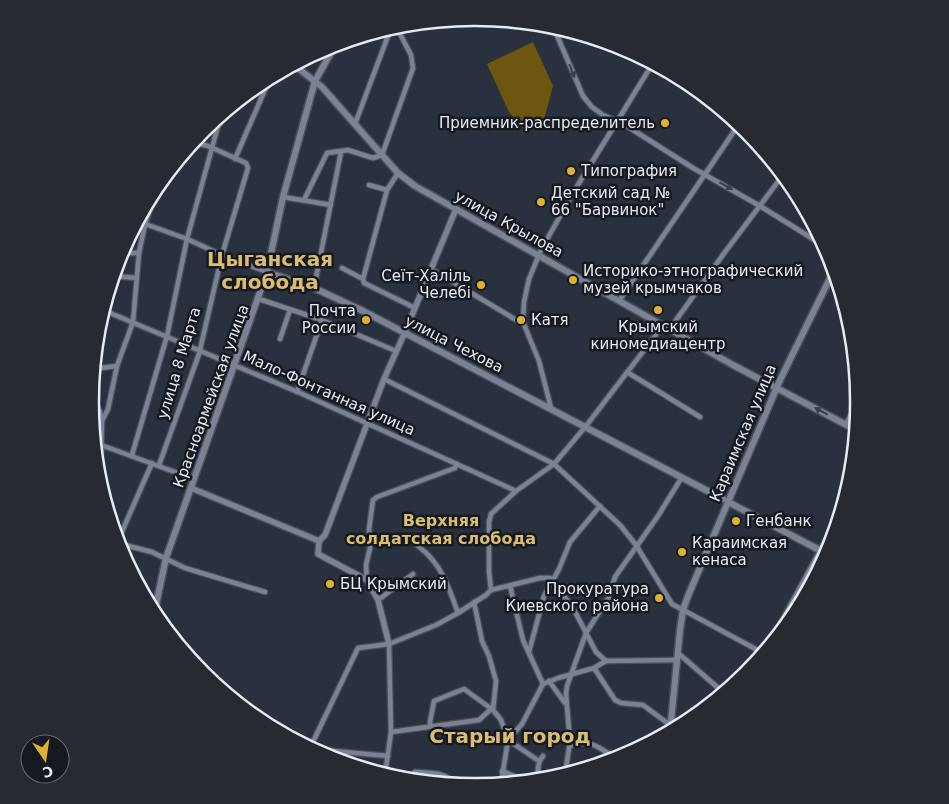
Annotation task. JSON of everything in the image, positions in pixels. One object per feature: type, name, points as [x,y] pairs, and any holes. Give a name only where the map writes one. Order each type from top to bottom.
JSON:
[{"type":"main road","name":"Красноармейская улица","points":[[157,602],[166,558],[268,272],[283,197],[315,81],[329,56]]},
{"type":"main road","name":"улица Крылова","points":[[300,70],[315,81],[398,173],[416,186],[776,388],[849,426]]},
{"type":"main road","name":"улица Чехова","points":[[268,272],[314,288],[405,332],[723,499]]},
{"type":"main road","name":"Караимская улица","points":[[671,722],[683,610],[776,388],[829,279]]},
{"type":"main road","points":[[732,504],[819,551]]},
{"type":"street","points":[[304,200],[326,155],[348,150],[373,158],[382,155],[413,68],[411,55],[400,33]]},
{"type":"street","points":[[557,35],[583,96],[602,115],[616,121],[812,238]]},
{"type":"street","points":[[355,124],[388,36]]},
{"type":"street","points":[[551,408],[539,362],[523,322],[524,302],[528,285],[539,256],[573,193],[649,69]]},
{"type":"street","points":[[201,144],[235,159],[264,91]]},
{"type":"street","points":[[132,455],[167,336],[187,239],[218,128]]},
{"type":"street","points":[[619,301],[734,131]]},
{"type":"street","points":[[314,288],[341,152]]},
{"type":"street","name":"улица 8 Марта","points":[[159,465],[199,350],[222,255],[248,168],[246,162],[235,159]]},
{"type":"street","points":[[398,173],[387,190],[363,279],[364,284],[415,308]]},
{"type":"street","points":[[491,590],[489,522],[491,514],[516,491],[554,464],[586,426],[658,332],[674,323],[779,181]]},
{"type":"street","points":[[369,186],[387,190]]},
{"type":"street","points":[[283,197],[331,206]]},
{"type":"street","points":[[367,580],[318,554],[318,541],[325,535],[384,378],[456,209]]},
{"type":"street","points":[[102,421],[108,409],[117,366],[133,322],[139,253],[147,218]]},
{"type":"street","name":"улица Чехова","points":[[145,224],[268,272]]},
{"type":"street","points":[[130,253],[139,253]]},
{"type":"street","points":[[342,268],[363,279]]},
{"type":"street","points":[[431,269],[518,321],[523,322]]},
{"type":"street","points":[[121,277],[137,278]]},
{"type":"street","points":[[259,300],[322,320],[396,351]]},
{"type":"street","points":[[280,339],[290,310]]},
{"type":"street","name":"Мало-Фонтанная улица","points":[[110,313],[297,392],[516,491]]},
{"type":"street","points":[[297,392],[322,320]]},
{"type":"street","points":[[101,368],[117,366]]},
{"type":"street","points":[[627,372],[700,417]]},
{"type":"street","points":[[384,378],[554,464],[620,525],[636,545],[672,604],[758,649]]},
{"type":"street","points":[[99,411],[102,421],[101,441]]},
{"type":"street","points":[[846,424],[849,418]]},
{"type":"street","points":[[102,445],[194,479]]},
{"type":"street","points":[[122,532],[152,463]]},
{"type":"street","points":[[386,767],[391,732],[390,644],[378,600],[367,580],[366,565],[370,548],[369,528],[373,500],[455,468],[458,464]]},
{"type":"street","points":[[566,766],[570,746],[565,703],[567,686],[586,634],[609,597],[614,577],[658,516],[682,478]]},
{"type":"street","points":[[191,488],[318,541]]},
{"type":"street","points":[[529,652],[544,596],[570,542],[600,506]]},
{"type":"street","points":[[784,615],[822,545]]},
{"type":"street","points":[[127,546],[152,552],[185,568],[265,592]]},
{"type":"street","points":[[418,546],[440,568],[458,613]]},
{"type":"street","points":[[378,600],[413,574]]},
{"type":"street","points":[[314,742],[358,648],[390,644],[436,625],[458,613],[491,590],[545,577],[553,580],[573,608],[589,642],[596,652],[606,660]]},
{"type":"street","points":[[510,586],[523,640],[542,684]]},
{"type":"street","points":[[391,732],[479,720],[492,710],[496,681],[489,656],[482,641],[474,602]]},
{"type":"street","points":[[502,777],[508,740],[522,724],[542,684],[549,681],[594,668],[606,660],[678,656],[718,688]]},
{"type":"street","points":[[594,668],[615,700],[621,703],[643,705],[666,725]]},
{"type":"street","points":[[549,681],[565,703]]},
{"type":"street","points":[[432,727],[430,722],[434,701],[464,689],[492,710],[501,720],[508,740],[539,761]]},
{"type":"street","points":[[570,746],[574,744],[596,745],[609,753]]},
{"type":"street","points":[[335,750],[388,756]]},
{"type":"street","points":[[537,773],[539,761],[543,756]]},
{"type":"street","points":[[502,771],[515,776]]},
{"type":"street","points":[[415,773],[438,773],[450,777]]},
{"type":"shaded area","points":[[533,42],[553,86],[543,123],[525,131],[509,112],[487,64]]},
{"type":"place","name":"Приемник-распределитель","points":[[665,123]]},
{"type":"place","name":"Типография","points":[[571,171]]},
{"type":"place","name":"Детский сад № 66 \"Барвинок\"","points":[[541,202]]},
{"type":"place","name":"Историко-этнографический музей крымчаков","points":[[573,280]]},
{"type":"place","name":"Сеїт-Халіль Челебі","points":[[481,285]]},
{"type":"place","name":"Крымский киномедиацентр","points":[[658,310]]},
{"type":"place","name":"Почта России","points":[[366,320]]},
{"type":"place","name":"Катя","points":[[521,320]]},
{"type":"place","name":"Генбанк","points":[[736,521]]},
{"type":"place","name":"Караимская кенаса","points":[[682,552]]},
{"type":"place","name":"БЦ Крымский","points":[[330,584]]},
{"type":"place","name":"Прокуратура Киевского района","points":[[659,598]]},
{"type":"district","name":"Цыганская слобода","points":[[270,270]]},
{"type":"district","name":"Верхняя солдатская слобода","points":[[441,529]]},
{"type":"district","name":"Старый город","points":[[510,736]]}]
